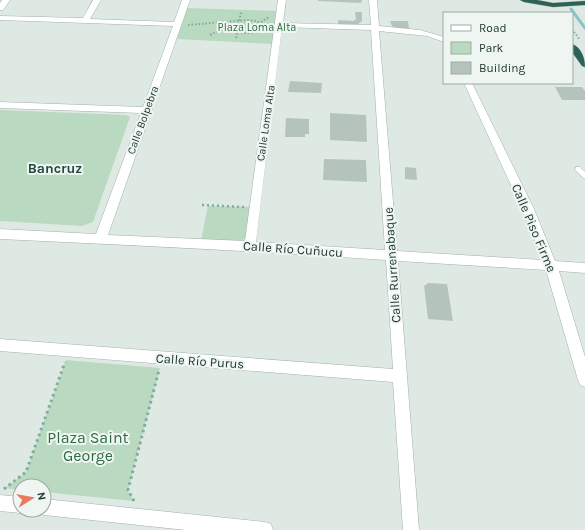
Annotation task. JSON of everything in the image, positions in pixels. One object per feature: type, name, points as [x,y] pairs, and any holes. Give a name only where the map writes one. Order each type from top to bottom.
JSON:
[{"type":"highway","points":[[523,0],[553,5],[581,4]]},
{"type":"highway","points":[[523,0],[540,11]]},
{"type":"highway","points":[[573,47],[585,64]]},
{"type":"street","points":[[0,8],[6,0]]},
{"type":"street","points":[[85,21],[97,0]]},
{"type":"street","name":"Calle Bolpebra","points":[[100,240],[186,0]]},
{"type":"street","name":"Calle Loma Alta","points":[[250,246],[282,0]]},
{"type":"street","name":"Calle Rurrenabaque","points":[[373,0],[411,530]]},
{"type":"street","points":[[0,18],[177,24]]},
{"type":"street","points":[[279,25],[375,28],[387,31],[432,35],[443,40]]},
{"type":"street","name":"Calle Piso Firme","points":[[468,84],[528,209],[551,266],[585,380]]},
{"type":"street","points":[[0,105],[147,110]]},
{"type":"street","name":"Calle Río Cuñucu","points":[[0,234],[250,246],[585,268]]},
{"type":"street","name":"Calle Río Purus","points":[[0,345],[400,376]]},
{"type":"street","points":[[1,498],[12,502]]},
{"type":"street","points":[[52,508],[265,530]]},
{"type":"lane","points":[[578,168],[585,176]]},
{"type":"path","points":[[236,38],[242,12]]},
{"type":"path","points":[[177,24],[259,21],[264,26],[261,31],[254,33],[219,30],[213,32],[209,36]]},
{"type":"path","points":[[202,205],[255,207]]},
{"type":"path","points":[[1,498],[5,488],[26,472],[70,350]]},
{"type":"path","points":[[129,516],[134,501],[128,490],[163,358]]},
{"type":"green space","name":"Plaza Loma Alta","points":[[187,8],[278,11],[274,44],[177,39]]},
{"type":"green space","points":[[0,110],[126,115],[130,117],[93,222],[82,226],[0,221]]},
{"type":"green space","points":[[208,206],[251,207],[248,237],[239,242],[201,240]]},
{"type":"green space","name":"Plaza Saint George","points":[[66,360],[160,368],[128,490],[134,501],[52,493],[52,478],[18,478],[26,472]]},
{"type":"green space","name":"Plaza Saint George","points":[[12,483],[12,489],[5,488]]},
{"type":"building","points":[[318,0],[362,0],[361,3]]},
{"type":"building","points":[[355,12],[362,12],[362,21],[358,24],[338,24],[338,20],[354,21],[356,19]]},
{"type":"building","points":[[390,21],[408,21],[409,29],[397,29],[392,26]]},
{"type":"building","points":[[290,81],[322,83],[321,93],[288,92]]},
{"type":"building","points":[[555,87],[582,87],[585,91],[585,100],[562,100]]},
{"type":"building","points":[[330,113],[366,115],[367,142],[330,140]]},
{"type":"building","points":[[286,118],[309,119],[309,134],[305,134],[305,137],[285,137]]},
{"type":"building","points":[[324,159],[366,160],[367,182],[323,180]]},
{"type":"building","points":[[405,167],[416,168],[417,180],[405,179]]},
{"type":"building","points":[[428,283],[447,284],[453,321],[428,319],[424,286]]},
{"type":"waterway","points":[[571,9],[585,28]]},
{"type":"district","name":"Bancruz","points":[[55,168]]}]
